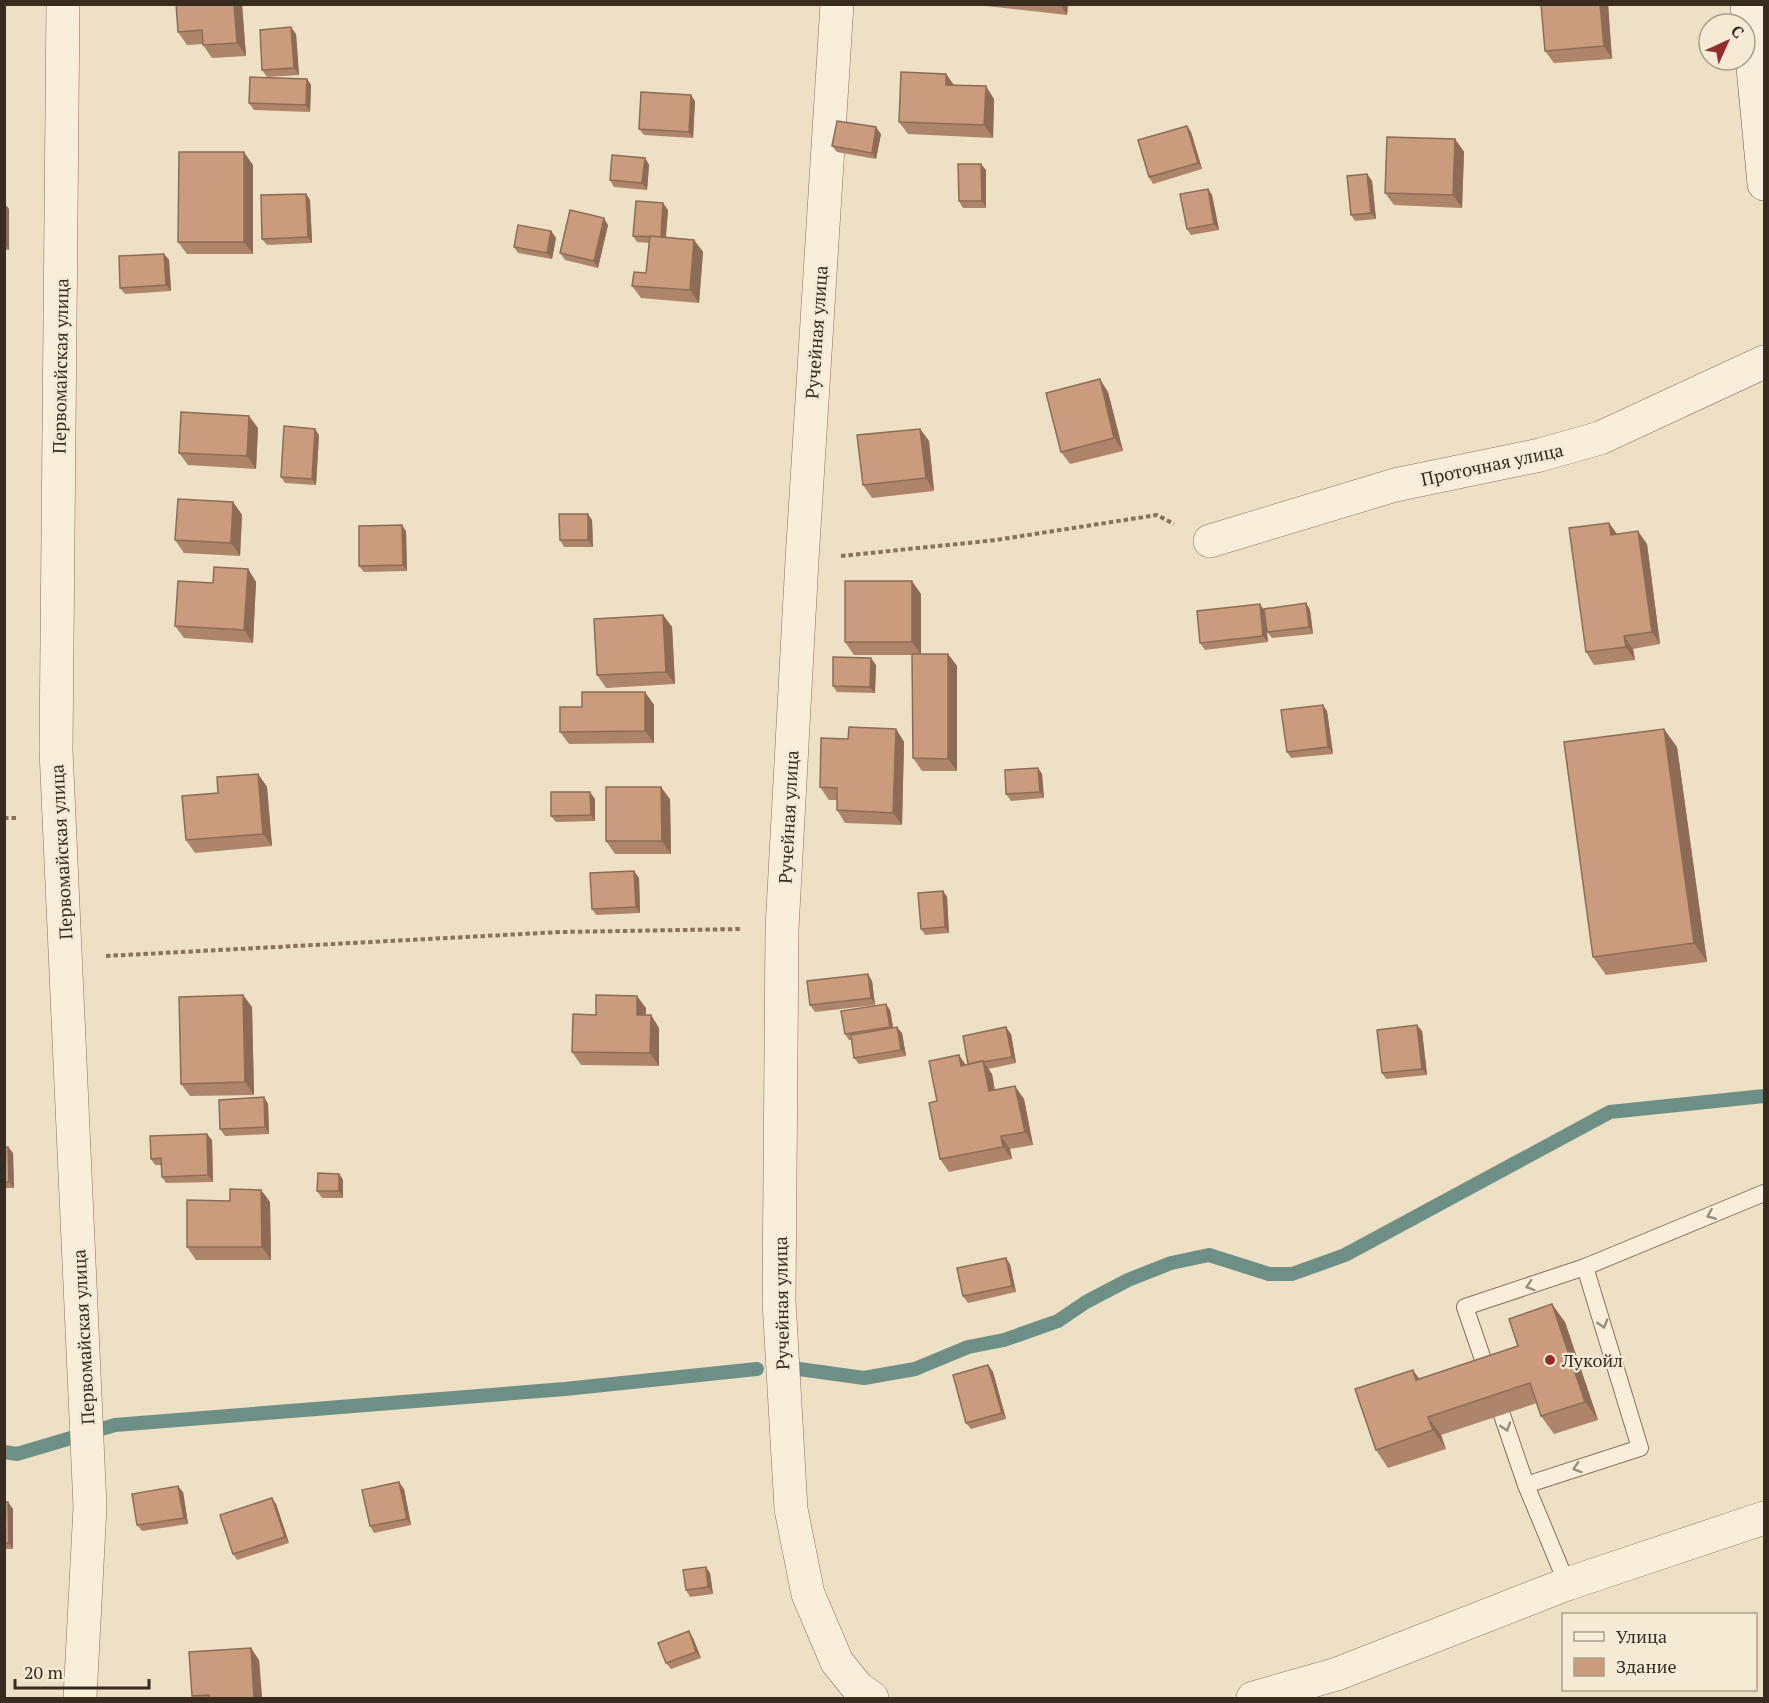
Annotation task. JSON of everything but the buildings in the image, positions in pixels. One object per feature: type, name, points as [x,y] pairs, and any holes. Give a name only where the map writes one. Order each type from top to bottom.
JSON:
[{"type":"street","name":"Первомайская улица","points":[[63,4],[56,750],[90,1507],[80,1698]]},
{"type":"street","name":"Ручейная улица","points":[[837,4],[801,560],[782,928],[779,1300],[791,1509],[808,1594],[837,1662],[858,1688],[872,1698]]},
{"type":"street","points":[[1747,4],[1764,184]]},
{"type":"street","name":"Проточная улица","points":[[1210,541],[1395,485],[1540,456],[1600,438],[1764,362]]},
{"type":"street","points":[[1253,1698],[1337,1674],[1567,1584],[1764,1518]]},
{"type":"lane","points":[[1567,1584],[1526,1485],[1465,1307],[1585,1268],[1764,1193]]},
{"type":"lane","points":[[1526,1485],[1640,1448],[1585,1268]]},
{"type":"path","points":[[801,560],[996,540],[1157,515],[1210,541]]},
{"type":"path","points":[[66,959],[560,932],[782,928]]},
{"type":"waterway","points":[[799,1369],[864,1378],[915,1369],[968,1347],[1004,1340],[1058,1321],[1086,1302],[1128,1280],[1171,1263],[1209,1255],[1269,1274],[1292,1274],[1345,1255],[1610,1112],[1764,1096]]},
{"type":"waterway","points":[[4,1452],[17,1454],[115,1425],[565,1389],[757,1369]]},
{"type":"place","name":"Лукойл","points":[[1550,1360]]}]
